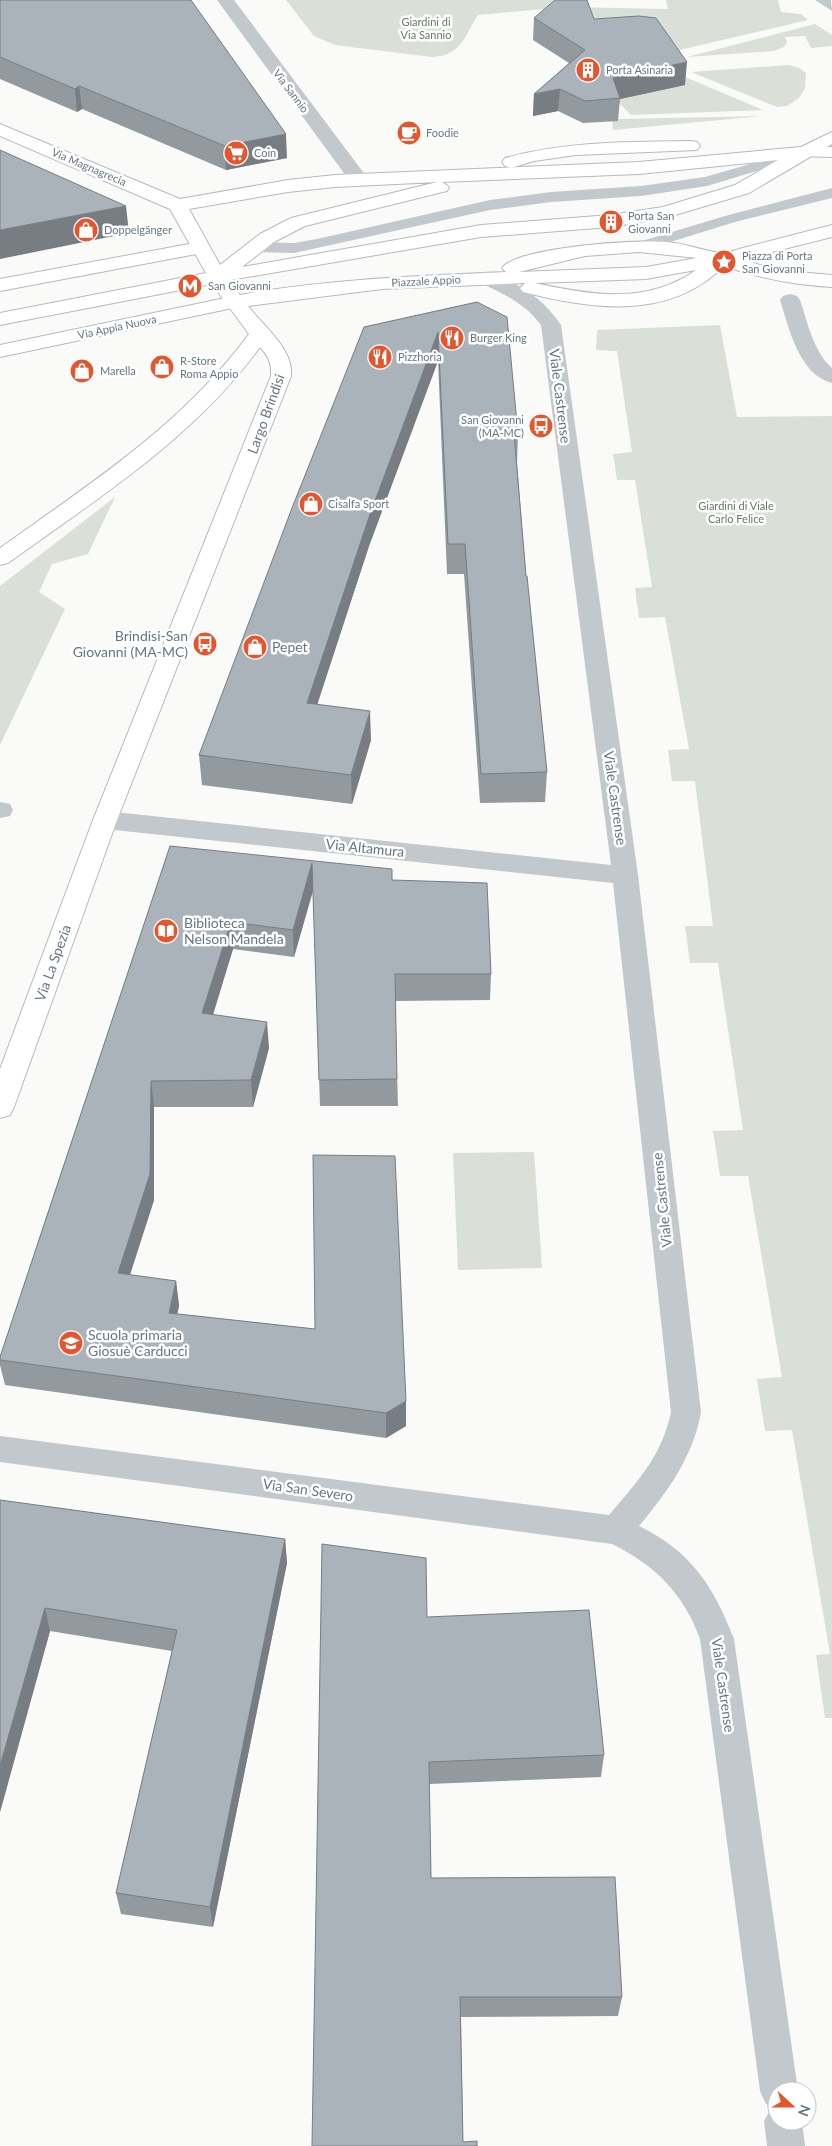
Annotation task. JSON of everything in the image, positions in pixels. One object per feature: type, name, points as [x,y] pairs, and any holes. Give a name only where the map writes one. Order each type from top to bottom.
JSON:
[{"type":"main road","name":"Via Magnagrecia","points":[[0,129],[178,205]]},
{"type":"main road","points":[[0,319],[216,277],[481,231],[610,221],[665,212],[742,189],[832,137]]},
{"type":"main road","points":[[216,277],[254,247],[278,231],[298,222],[404,197],[477,175],[519,159],[560,152],[730,144],[770,146],[805,152]]},
{"type":"main road","points":[[0,558],[170,433],[224,382],[259,334],[216,277],[178,205],[288,186],[359,180],[599,171],[805,152],[832,152]]},
{"type":"main road","points":[[484,278],[577,298],[624,301],[643,299],[679,288],[698,279],[722,259],[832,231]]},
{"type":"main road","points":[[0,285],[200,248],[254,247]]},
{"type":"main road","points":[[484,278],[525,263],[559,255],[592,250],[638,247],[681,250],[722,259],[775,277],[832,281]]},
{"type":"main road","name":"Piazzale Appio","points":[[235,302],[272,295],[358,285],[484,278],[618,275],[672,270],[722,259]]},
{"type":"main road","name":"Via Appia Nuova","points":[[0,351],[235,302]]},
{"type":"main road","name":"Largo Brindisi","points":[[105,820],[277,391],[283,367],[281,358],[259,334]]},
{"type":"main road","name":"Via La Spezia","points":[[0,1107],[105,820]]},
{"type":"street","name":"Via Sannio","points":[[225,0],[359,180]]},
{"type":"street","name":"Viale Castrense","points":[[484,278],[522,296],[544,314],[551,326],[625,875],[686,1412],[684,1432],[671,1459],[616,1530],[661,1554],[680,1570],[701,1598],[717,1639],[778,2081]]},
{"type":"street","points":[[790,300],[809,353],[826,374],[832,377]]},
{"type":"street","name":"Via Altamura","points":[[105,820],[625,875]]},
{"type":"street","name":"Via San Severo","points":[[0,1449],[616,1530]]},
{"type":"street","points":[[784,2131],[786,2146]]},
{"type":"lane","points":[[822,0],[832,7]]},
{"type":"lane","points":[[254,247],[302,247],[490,206],[538,198],[604,194],[707,180],[805,152]]},
{"type":"lane","points":[[638,247],[730,219],[832,193]]},
{"type":"green space","name":"Giardini di Via Sannio","points":[[286,0],[565,0],[567,7],[668,9],[666,0],[778,0],[781,12],[801,14],[808,20],[671,52],[622,39],[566,7],[478,15],[465,38],[456,49],[442,56],[432,57],[335,45],[314,36]]},
{"type":"green space","points":[[815,24],[832,35],[832,46],[811,48],[805,36],[785,37],[787,42],[784,47],[774,51],[687,57]]},
{"type":"green space","points":[[788,65],[799,68],[806,73],[805,88],[799,98],[787,106],[777,107],[691,72]]},
{"type":"green space","points":[[678,74],[763,110],[631,115],[610,94]]},
{"type":"green space","points":[[763,116],[613,130],[612,121],[618,121],[618,119]]},
{"type":"green space","name":"Giardini di Viale Carlo Felice","points":[[720,325],[737,417],[832,416],[832,1718],[825,1718],[816,1655],[830,1654],[792,1430],[765,1431],[757,1379],[782,1377],[748,1176],[720,1176],[713,1131],[743,1130],[718,963],[690,963],[685,926],[713,926],[695,781],[672,781],[668,750],[689,749],[665,617],[639,618],[635,588],[652,587],[635,480],[617,480],[613,454],[632,452],[617,351],[596,350],[597,330]]},
{"type":"green space","points":[[115,497],[88,554],[52,564],[39,592],[65,609],[0,745],[0,586]]},
{"type":"green space","points":[[534,1152],[542,1268],[458,1270],[453,1153]]},
{"type":"building","points":[[0,0],[191,0],[286,134],[225,146],[79,86],[75,89],[0,57]]},
{"type":"building","points":[[555,0],[587,0],[594,19],[639,16],[656,18],[687,62],[613,78],[620,98],[585,101],[560,89],[534,94],[585,50],[534,18]]},
{"type":"building","points":[[0,150],[126,206],[0,230]]},
{"type":"building","points":[[477,302],[507,317],[518,434],[514,434],[526,576],[547,772],[481,774],[465,544],[448,544],[438,332],[369,517],[307,703],[370,711],[351,775],[199,755],[292,508],[364,327]]},
{"type":"building","points":[[170,846],[392,869],[392,880],[487,883],[491,974],[395,974],[397,1079],[319,1080],[312,863],[293,930],[231,922],[202,1013],[267,1022],[251,1080],[151,1081],[150,1174],[118,1273],[176,1281],[169,1313],[315,1329],[313,1155],[395,1156],[406,1401],[386,1413],[0,1360]]},
{"type":"building","points":[[0,1500],[285,1539],[210,1907],[116,1893],[177,1630],[45,1608],[0,1766]]},
{"type":"building","points":[[322,1544],[426,1558],[427,1617],[589,1610],[604,1755],[429,1762],[431,1878],[615,1877],[622,1997],[460,1997],[463,2142],[477,2141],[477,2146],[312,2146]]},
{"type":"place","name":"Porta Asinaria","points":[[588,70]]},
{"type":"place","name":"Foodie","points":[[409,133]]},
{"type":"place","name":"Coin","points":[[236,153]]},
{"type":"place","name":"Porta San Giovanni","points":[[611,222]]},
{"type":"place","name":"Doppelgänger","points":[[86,230]]},
{"type":"place","name":"Piazza di Porta San Giovanni","points":[[724,262]]},
{"type":"place","name":"San Giovanni","points":[[190,286]]},
{"type":"place","name":"Burger King","points":[[452,338]]},
{"type":"place","name":"Pizzhoria","points":[[380,357]]},
{"type":"place","name":"R-Store Roma Appio","points":[[162,367]]},
{"type":"place","name":"Marella","points":[[82,371]]},
{"type":"place","name":"San Giovanni (MA-MC)","points":[[541,426]]},
{"type":"place","name":"Cisalfa Sport","points":[[311,504]]},
{"type":"place","name":"Brindisi-San Giovanni (MA-MC)","points":[[205,644]]},
{"type":"place","name":"Pepet","points":[[255,647]]},
{"type":"place","name":"Biblioteca Nelson Mandela","points":[[166,931]]},
{"type":"place","name":"Scuola primaria Giosuè Carducci","points":[[71,1343]]}]
